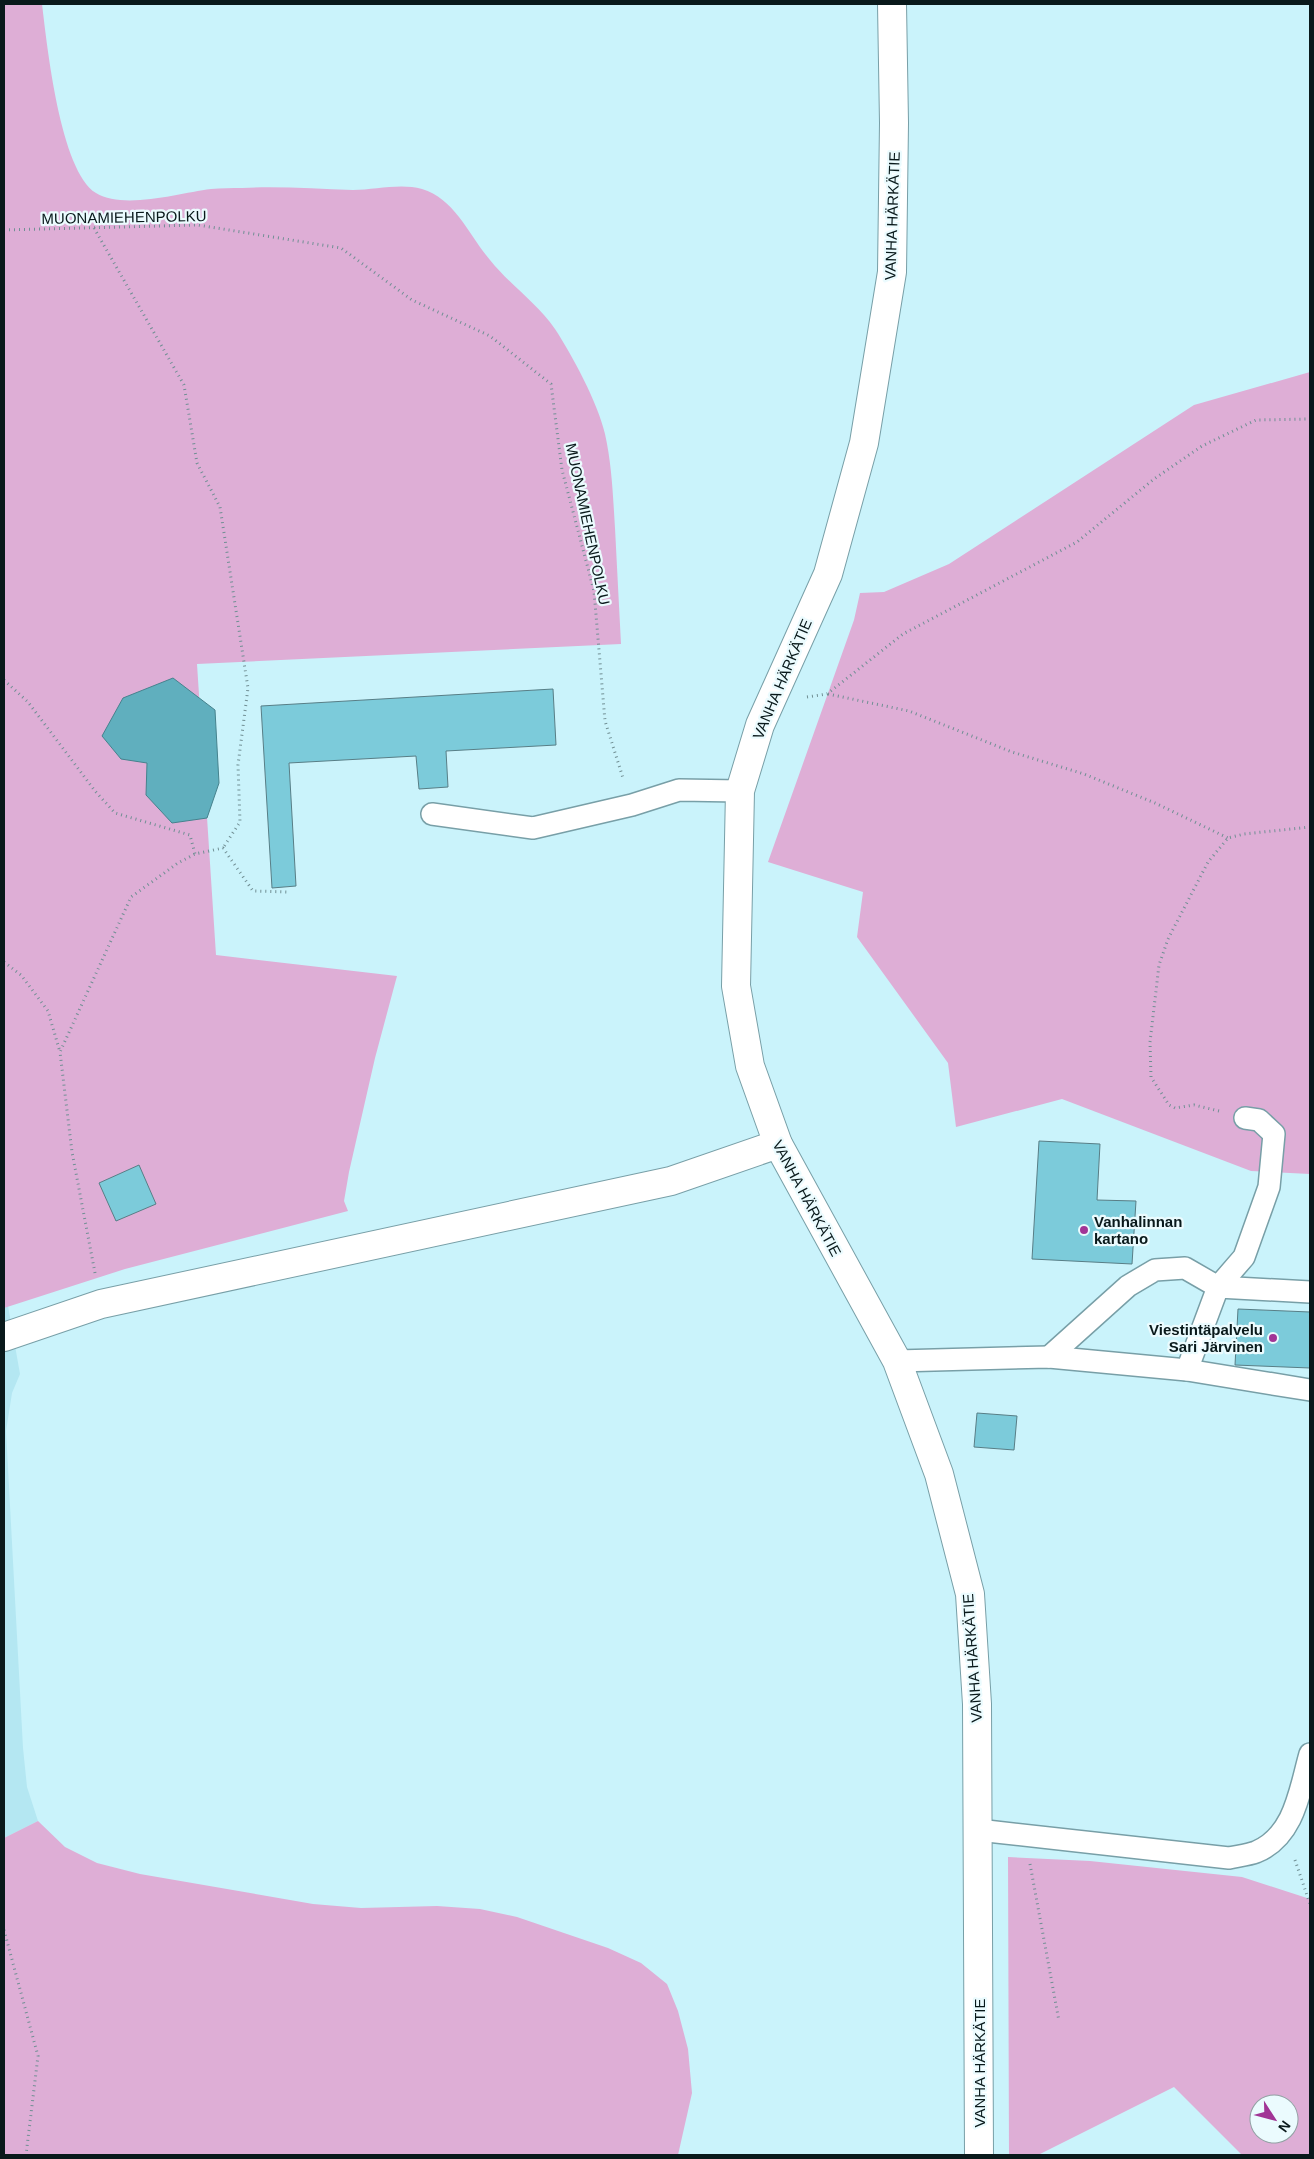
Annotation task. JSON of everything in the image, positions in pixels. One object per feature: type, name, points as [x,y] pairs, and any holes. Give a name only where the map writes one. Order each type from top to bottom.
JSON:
[{"type":"street","name":"VANHA HÄRKÄTIE","points":[[892,4],[894,123],[892,272],[864,443],[828,574],[760,725],[740,792],[736,986],[750,1066],[778,1144],[897,1361],[939,1474],[970,1594],[977,1704],[979,2155]]},
{"type":"street","points":[[4,1336],[100,1304],[163,1292],[671,1181],[778,1144]]},
{"type":"lane","points":[[432,814],[533,828],[632,805],[679,790],[740,792]]},
{"type":"lane","points":[[1187,1370],[1218,1287],[1244,1257],[1269,1187],[1274,1134],[1259,1120],[1245,1118]]},
{"type":"lane","points":[[1049,1357],[1128,1286],[1155,1270],[1186,1268],[1218,1287],[1310,1292]]},
{"type":"lane","points":[[897,1361],[1049,1357],[1187,1370],[1310,1390]]},
{"type":"lane","points":[[978,1830],[1230,1858],[1256,1852],[1278,1837],[1293,1815],[1310,1754]]},
{"type":"path","name":"MUONAMIEHENPOLKU","points":[[4,230],[198,225],[341,248],[412,300],[490,336],[551,384],[562,470],[594,591],[605,721],[632,805]]},
{"type":"path","points":[[60,1052],[131,897],[178,863],[195,854],[223,848],[240,822],[238,765],[248,688],[220,507],[197,464],[184,385],[94,228]]},
{"type":"path","points":[[827,694],[903,634],[1077,542],[1154,479],[1202,446],[1256,420],[1310,419]]},
{"type":"path","points":[[4,680],[28,702],[95,791],[115,813],[190,835],[195,854]]},
{"type":"path","points":[[770,702],[827,694],[909,712],[1012,752],[1084,774],[1155,802],[1228,838]]},
{"type":"path","points":[[1245,1118],[1194,1106],[1175,1108],[1169,1106],[1151,1078],[1150,1042],[1158,965],[1168,939],[1208,862],[1228,838],[1244,834],[1310,828]]},
{"type":"path","points":[[223,848],[253,891],[288,892]]},
{"type":"path","points":[[4,962],[21,974],[48,1011],[60,1052],[72,1152],[100,1304]]},
{"type":"path","points":[[1284,1829],[1310,1904]]},
{"type":"path","points":[[1024,1836],[1059,2020]]},
{"type":"path","points":[[4,1930],[38,2056],[26,2155]]},
{"type":"shaded area","points":[[4,4],[42,4],[47,48],[64,134],[73,160],[84,180],[96,193],[108,198],[136,200],[219,188],[284,187],[361,190],[414,187],[434,194],[452,209],[490,260],[555,329],[576,365],[597,408],[605,434],[611,469],[621,644],[197,664],[216,955],[397,976],[375,1058],[349,1172],[344,1201],[348,1211],[125,1269],[4,1308]]},
{"type":"shaded area","points":[[1310,372],[1310,1174],[1251,1171],[1062,1099],[956,1127],[948,1063],[857,937],[863,892],[768,862],[854,620],[860,593],[884,592],[949,564],[1194,405]]},
{"type":"shaded area","points":[[173,678],[215,710],[219,783],[207,818],[172,823],[146,795],[147,763],[121,759],[102,736],[123,698]]},
{"type":"shaded area","points":[[8,1306],[20,1374],[12,1393],[6,1431],[23,1748],[27,1787],[38,1821],[4,1838],[4,1308]]},
{"type":"shaded area","points":[[38,1821],[65,1847],[97,1863],[140,1874],[313,1904],[361,1908],[437,1906],[480,1909],[517,1917],[608,1948],[641,1963],[667,1984],[678,2011],[688,2049],[692,2093],[678,2155],[4,2155],[4,1838]]},
{"type":"shaded area","points":[[1008,1857],[1090,1861],[1242,1877],[1310,1899],[1310,2155],[1242,2155],[1174,2087],[1038,2155],[1009,2155]]},
{"type":"building","points":[[553,689],[556,745],[446,751],[448,787],[419,789],[416,756],[289,763],[296,886],[272,888],[261,706]]},
{"type":"building","name":"Vanhalinnan kartano","points":[[1039,1141],[1100,1144],[1097,1200],[1136,1201],[1132,1264],[1032,1259]]},
{"type":"building","points":[[139,1165],[156,1204],[116,1221],[99,1183]]},
{"type":"building","name":"Viestintäpalvelu Sari Järvinen","points":[[1238,1309],[1310,1312],[1310,1368],[1235,1365]]},
{"type":"building","points":[[977,1413],[1017,1416],[1014,1450],[974,1447]]},
{"type":"place","name":"Vanhalinnan kartano","points":[[1084,1230]]},
{"type":"place","name":"Viestintäpalvelu Sari Järvinen","points":[[1273,1338]]}]
